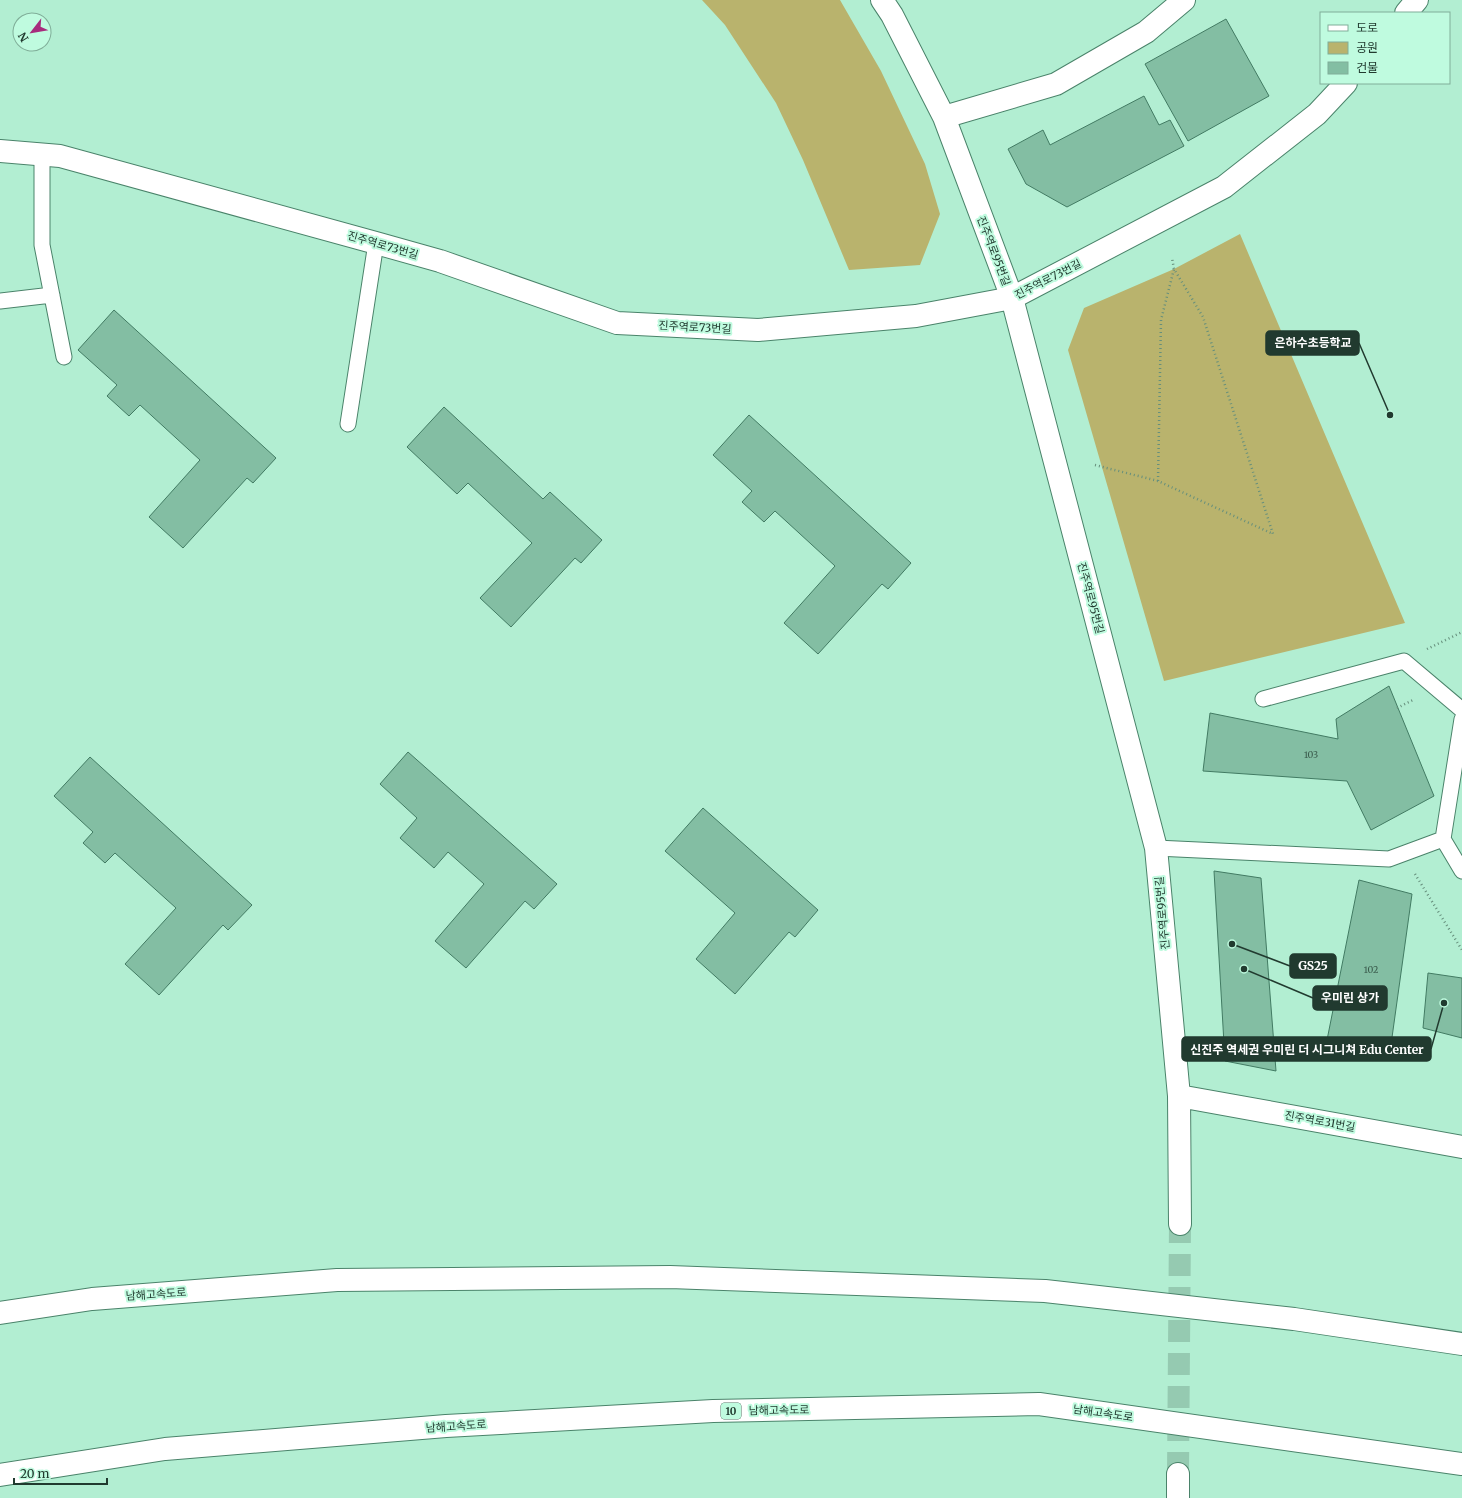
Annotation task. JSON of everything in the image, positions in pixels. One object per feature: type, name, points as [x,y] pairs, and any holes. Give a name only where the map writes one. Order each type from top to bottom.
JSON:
[{"type":"main road","name":"진주역로95번길","points":[[882,0],[892,15],[944,117],[1012,298],[1156,848],[1179,1096],[1180,1224]]},
{"type":"main road","points":[[944,117],[1056,84],[1146,32],[1184,0]]},
{"type":"main road","points":[[1407,12],[1417,0]]},
{"type":"main road","name":"진주역로73번길","points":[[0,151],[60,156],[376,243],[440,261],[617,323],[758,330],[916,316],[1012,298],[1224,187],[1317,114],[1345,84]]},
{"type":"main road","name":"진주역로31번길","points":[[1179,1096],[1462,1147]]},
{"type":"main road","name":"남해고속도로","points":[[0,1313],[92,1299],[337,1280],[670,1277],[1045,1291],[1294,1319],[1462,1344]]},
{"type":"main road","name":"남해고속도로","points":[[0,1475],[165,1449],[446,1426],[713,1411],[1039,1404],[1462,1464]]},
{"type":"main road","points":[[1178,1474],[1178,1498]]},
{"type":"lane","points":[[42,155],[42,245],[64,357]]},
{"type":"lane","points":[[348,424],[376,243]]},
{"type":"lane","points":[[0,301],[52,295]]},
{"type":"lane","points":[[1262,699],[1404,661],[1462,710]]},
{"type":"lane","points":[[1462,719],[1443,839],[1462,871]]},
{"type":"lane","points":[[1156,848],[1389,859],[1443,839]]},
{"type":"path","points":[[1095,465],[1158,482],[1273,534],[1203,317],[1174,269],[1172,258]]},
{"type":"path","points":[[1158,482],[1161,320],[1174,269]]},
{"type":"path","points":[[1404,661],[1462,632]]},
{"type":"green space","points":[[702,0],[840,0],[881,71],[925,164],[940,214],[920,265],[849,270],[803,160],[776,103],[725,25]]},
{"type":"green space","points":[[1240,234],[1405,623],[1164,681],[1068,350],[1084,308],[1174,269]]},
{"type":"building","points":[[1226,19],[1269,96],[1188,141],[1145,64]]},
{"type":"building","points":[[1144,96],[1159,125],[1170,120],[1184,146],[1067,207],[1026,184],[1008,149],[1043,130],[1050,145]]},
{"type":"building","points":[[114,310],[276,458],[253,483],[247,478],[183,548],[149,517],[200,460],[140,405],[129,416],[107,396],[117,385],[78,350]]},
{"type":"building","points":[[444,407],[543,499],[550,492],[602,540],[581,563],[575,558],[511,627],[480,598],[532,543],[468,483],[457,494],[407,447]]},
{"type":"building","points":[[749,415],[911,563],[888,589],[882,584],[818,654],[784,623],[835,566],[775,511],[764,522],[742,502],[752,491],[713,455]]},
{"type":"building","points":[[1389,686],[1434,796],[1371,830],[1347,781],[1203,771],[1210,713],[1338,739],[1336,719]]},
{"type":"building","points":[[408,752],[557,884],[534,909],[525,901],[466,968],[435,941],[484,884],[448,852],[434,868],[400,838],[417,818],[380,784]]},
{"type":"building","points":[[90,757],[252,905],[228,930],[223,925],[159,995],[125,964],[176,908],[115,853],[105,863],[83,843],[93,832],[54,796]]},
{"type":"building","points":[[703,808],[818,910],[795,937],[789,932],[735,994],[696,959],[735,913],[665,851]]},
{"type":"building","points":[[1214,871],[1261,878],[1276,1071],[1225,1061]]},
{"type":"building","points":[[1359,880],[1412,894],[1389,1059],[1326,1045]]},
{"type":"building","points":[[1428,973],[1462,978],[1462,1038],[1423,1028]]},
{"type":"tunnel","points":[[1178,1474],[1180,1224]]},
{"type":"place","name":"은하수초등학교","points":[[1390,415]]},
{"type":"place","name":"GS25","points":[[1232,944]]},
{"type":"place","name":"우미린 상가","points":[[1244,969]]},
{"type":"place","name":"신진주 역세권 우미린 더 시그니쳐 Edu Center","points":[[1444,1003]]}]
